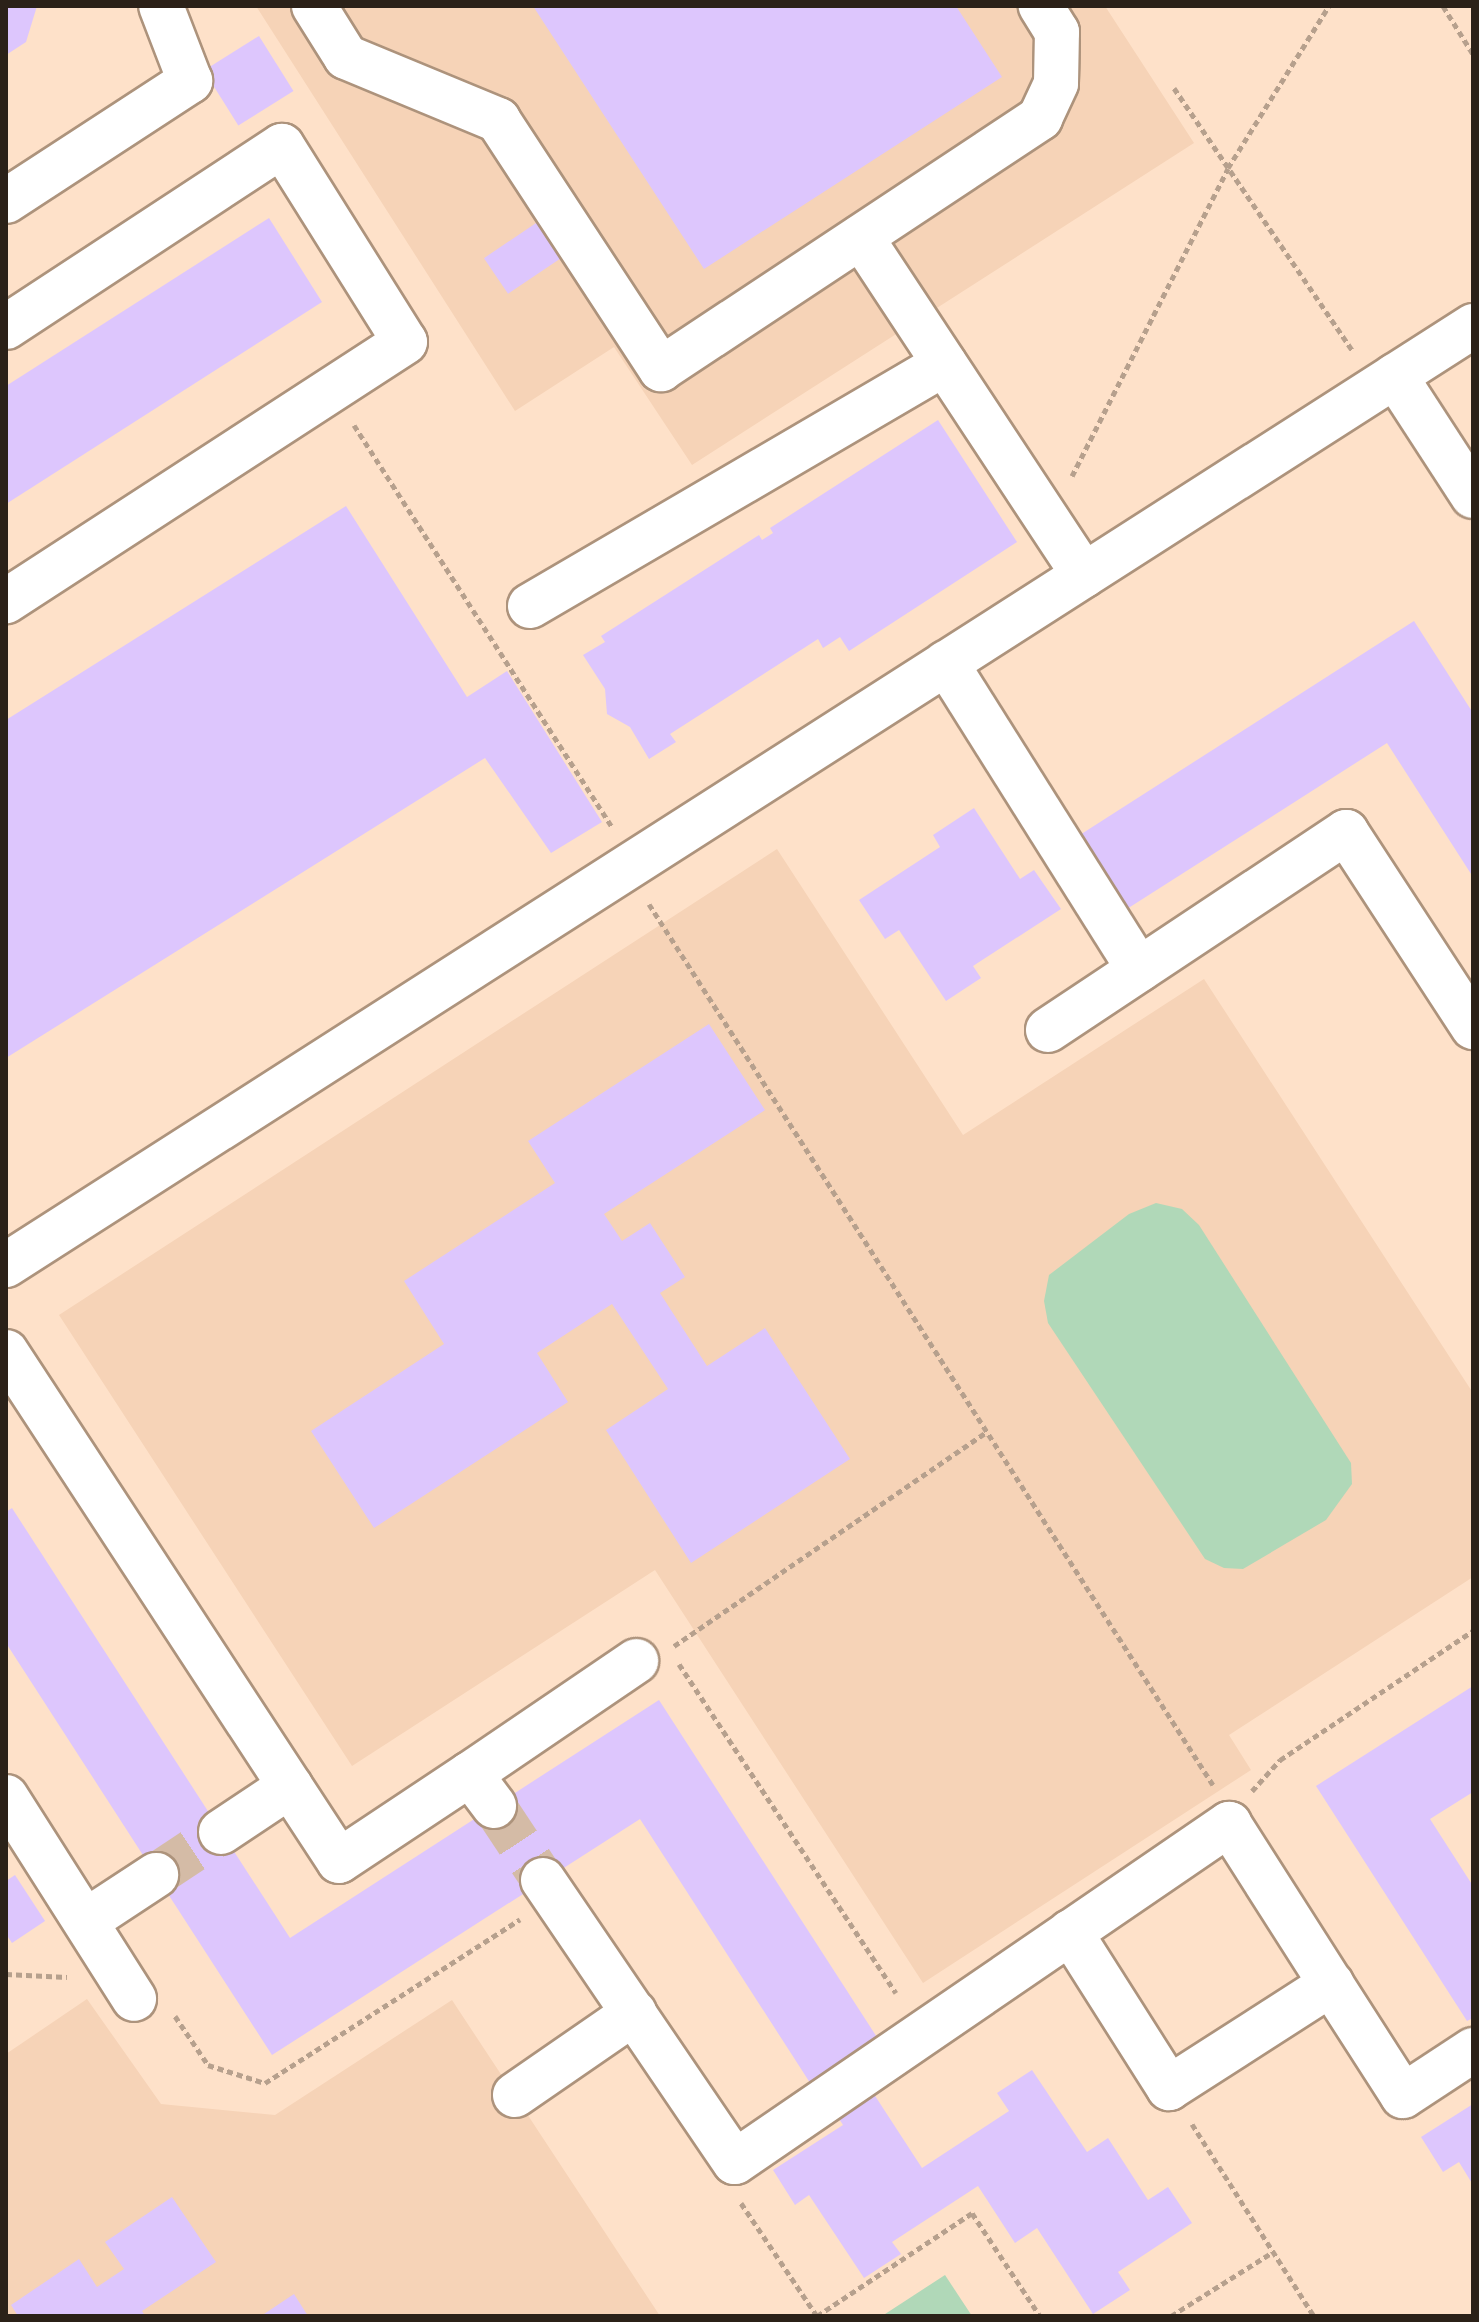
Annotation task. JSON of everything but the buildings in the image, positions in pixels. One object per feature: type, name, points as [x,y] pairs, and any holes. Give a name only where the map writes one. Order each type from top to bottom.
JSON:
[{"type":"street","points":[[6,201],[190,81],[161,6]]},
{"type":"street","points":[[314,6],[346,57],[498,120],[661,369],[1040,118],[1056,83],[1057,32],[1041,6]]},
{"type":"street","points":[[6,327],[282,146],[405,342],[6,601]]},
{"type":"street","points":[[861,237],[1084,575]]},
{"type":"street","points":[[6,1265],[1473,326]]},
{"type":"street","points":[[530,606],[944,364]]},
{"type":"street","points":[[1388,380],[1473,496]]},
{"type":"street","points":[[946,663],[1139,969]]},
{"type":"street","points":[[1048,1030],[1346,832],[1473,1027]]},
{"type":"street","points":[[6,1352],[339,1861],[482,1790],[653,1656]]},
{"type":"street","points":[[221,1832],[290,1786]]},
{"type":"street","points":[[6,1797],[19,1844],[151,2002]]},
{"type":"street","points":[[549,1889],[735,2162],[1229,1824],[1403,2096],[1473,2050]]},
{"type":"street","points":[[86,1921],[156,1875]]},
{"type":"street","points":[[1070,1932],[1169,2088],[1331,1984]]},
{"type":"street","points":[[515,2095],[634,2013]]},
{"type":"path","points":[[1057,535],[1069,482],[1228,168],[1329,6]]},
{"type":"path","points":[[1443,6],[1473,54]]},
{"type":"path","points":[[1174,88],[1351,349],[1388,380]]},
{"type":"path","points":[[332,389],[634,862]]},
{"type":"path","points":[[649,904],[1211,1783],[1221,1790]]},
{"type":"path","points":[[1241,1803],[1280,1760],[1473,1631]]},
{"type":"path","points":[[653,1656],[896,1993]]},
{"type":"path","points":[[151,2002],[208,2065],[265,2083],[549,1889]]},
{"type":"path","points":[[1169,2088],[1314,2316]]},
{"type":"path","points":[[738,2198],[817,2316],[972,2213],[1040,2316]]},
{"type":"path","points":[[1171,2316],[1273,2252]]},
{"type":"shaded area","points":[[256,6],[1105,6],[1194,143],[692,465],[614,347],[515,411]]},
{"type":"shaded area","points":[[777,849],[963,1135],[1204,979],[1473,1393],[1473,1577],[1229,1735],[1251,1770],[923,1983],[655,1570],[352,1766],[59,1315]]},
{"type":"shaded area","points":[[87,1999],[161,2104],[275,2115],[452,2000],[660,2316],[6,2316],[6,2054]]},
{"type":"green space","points":[[1156,1203],[1182,1209],[1199,1225],[1351,1463],[1352,1484],[1326,1520],[1243,1569],[1224,1568],[1205,1559],[1048,1323],[1044,1301],[1049,1275],[1129,1214]]},
{"type":"green space","points":[[945,2275],[972,2316],[882,2316]]},
{"type":"tunnel","points":[[494,1806],[543,1880]]},
{"type":"tunnel","points":[[156,1875],[221,1832]]}]
